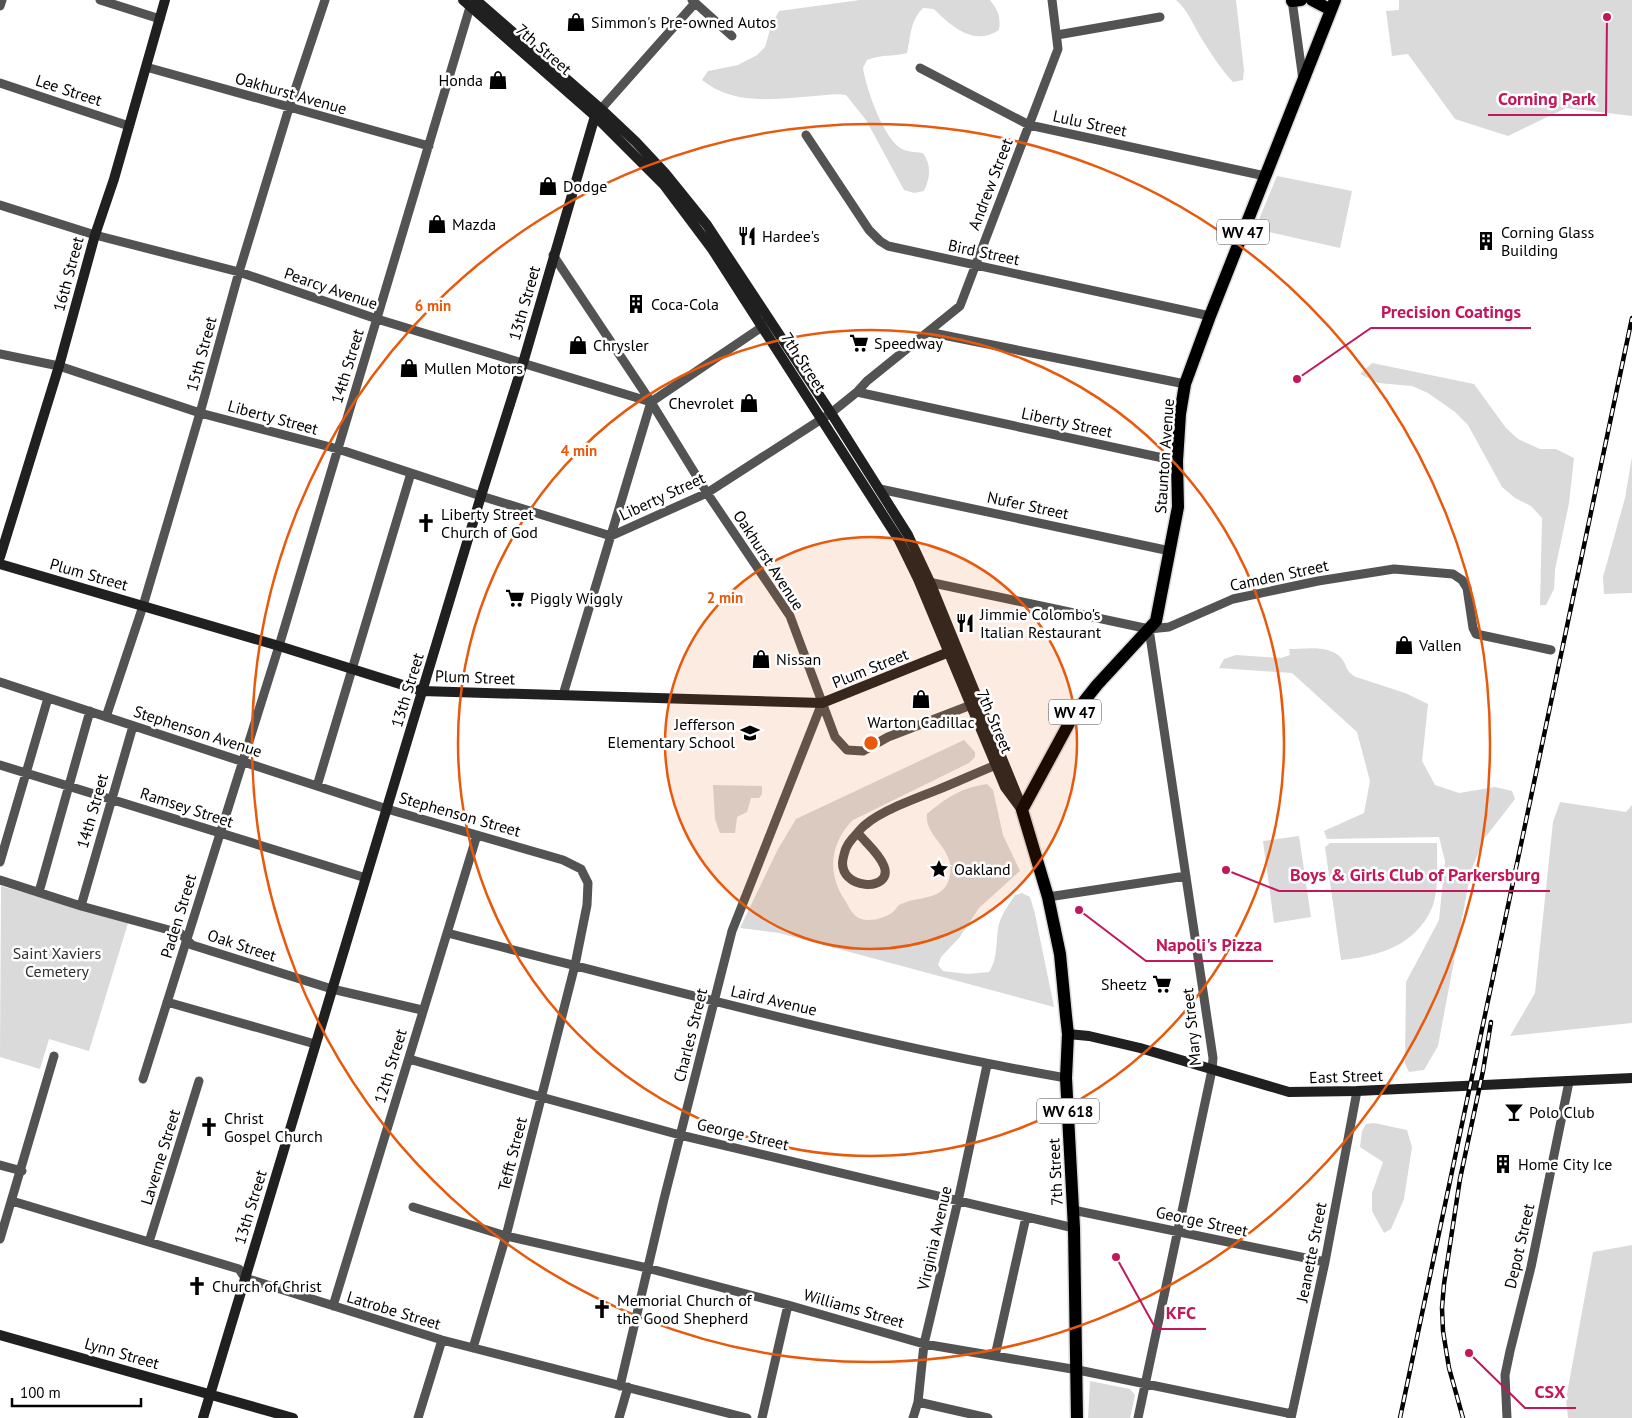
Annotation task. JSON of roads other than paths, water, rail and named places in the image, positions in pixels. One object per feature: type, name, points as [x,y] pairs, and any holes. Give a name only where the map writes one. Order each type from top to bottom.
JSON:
[{"type":"main road","points":[[1312,0],[1333,5]]},
{"type":"main road","name":"Staunton Avenue","points":[[1022,810],[1074,714],[1097,685],[1156,621],[1178,507],[1177,461],[1180,414],[1185,384],[1333,5]]},
{"type":"main road","name":"7th Street","points":[[1022,810],[1048,897],[1060,954],[1068,1034],[1066,1078],[1074,1228],[1078,1418]]},
{"type":"street","points":[[0,6],[2,0]]},
{"type":"street","points":[[100,0],[160,19]]},
{"type":"street","name":"16th Street","points":[[0,557],[59,366],[94,235],[114,179],[165,0]]},
{"type":"street","name":"15th Street","points":[[106,717],[143,606],[239,272],[289,108],[325,0]]},
{"type":"street","name":"Andrew Street","points":[[857,392],[867,381],[960,306],[1058,49],[1052,0]]},
{"type":"street","name":"Staunton Avenue","points":[[1295,0],[1303,80]]},
{"type":"street","name":"7th Street","points":[[470,2],[660,166],[696,210],[831,413],[911,541],[930,582],[972,705],[1005,787],[1022,810]]},
{"type":"street","name":"14th Street","points":[[242,761],[279,646],[429,146],[470,2]]},
{"type":"street","points":[[694,2],[732,36]]},
{"type":"street","name":"13th Street","points":[[203,1418],[422,690],[523,363],[553,255],[598,112],[694,2]]},
{"type":"street","points":[[1057,34],[1160,17]]},
{"type":"street","name":"Oakhurst Avenue","points":[[146,67],[429,146]]},
{"type":"street","name":"Lulu Street","points":[[920,68],[1029,125],[1265,176]]},
{"type":"street","name":"Lee Street","points":[[0,84],[129,126]]},
{"type":"street","name":"7th Street","points":[[598,112],[664,185],[712,249],[899,540],[953,651],[1013,784],[1022,810]]},
{"type":"street","name":"Bird Street","points":[[806,135],[869,230],[880,241],[896,249],[1210,316]]},
{"type":"street","name":"Pearcy Avenue","points":[[0,205],[94,235],[239,272],[377,319],[651,402]]},
{"type":"street","points":[[553,255],[651,402]]},
{"type":"street","points":[[563,695],[651,402],[762,327]]},
{"type":"street","points":[[928,332],[1185,384]]},
{"type":"street","name":"Liberty Street","points":[[0,354],[59,366],[200,413],[338,449],[411,474],[611,536],[706,493],[831,413],[857,392],[1177,461]]},
{"type":"street","name":"Oakhurst Avenue","points":[[651,402],[706,493],[790,616],[834,737],[846,750],[863,751],[888,737],[972,705]]},
{"type":"street","points":[[317,786],[411,474]]},
{"type":"street","name":"Nufer Street","points":[[880,489],[1170,551]]},
{"type":"street","name":"Plum Street","points":[[0,564],[422,690],[822,703],[953,651]]},
{"type":"street","name":"Camden Street","points":[[918,579],[1149,630],[1169,627],[1233,599],[1318,581],[1394,568],[1453,574],[1462,580],[1467,588],[1473,628],[1476,634],[1551,650]]},
{"type":"street","name":"Mary Street","points":[[1138,1418],[1213,1058],[1149,630]]},
{"type":"street","name":"Stephenson Avenue","points":[[0,682],[386,809]]},
{"type":"street","points":[[0,862],[48,698]]},
{"type":"street","name":"Charles Street","points":[[619,1418],[648,1268],[732,931],[822,703]]},
{"type":"street","points":[[40,892],[90,711]]},
{"type":"street","name":"14th Street","points":[[81,906],[133,726]]},
{"type":"street","name":"Paden Street","points":[[143,1079],[242,761]]},
{"type":"street","name":"Ramsey Street","points":[[0,765],[112,798],[366,878]]},
{"type":"street","points":[[858,833],[876,853],[884,866],[886,872],[877,883],[870,885],[853,881],[847,877],[842,864],[845,847],[866,824],[900,805],[996,765]]},
{"type":"street","name":"Stephenson Street","points":[[386,809],[563,860],[581,870],[588,882],[587,905],[575,965]]},
{"type":"street","name":"12th Street","points":[[333,1306],[477,834]]},
{"type":"street","points":[[1048,897],[1186,876]]},
{"type":"street","name":"Oak Street","points":[[0,880],[81,906],[180,933],[192,945],[332,989],[422,1010]]},
{"type":"street","name":"Laird Avenue","points":[[447,933],[714,1001],[987,1065],[1066,1078]]},
{"type":"street","name":"Tefft Street","points":[[473,1348],[506,1236],[575,965]]},
{"type":"street","points":[[167,1002],[316,1044]]},
{"type":"street","name":"East Street","points":[[1068,1034],[1089,1036],[1140,1048],[1289,1092],[1356,1091],[1632,1078]]},
{"type":"street","points":[[0,1239],[22,1171],[54,1056]]},
{"type":"street","name":"George Street","points":[[409,1059],[680,1135],[1074,1228]]},
{"type":"street","name":"Virginia Avenue","points":[[913,1418],[918,1402],[924,1344],[958,1201],[987,1065]]},
{"type":"street","name":"Laverne Street","points":[[149,1242],[199,1081]]},
{"type":"street","name":"Depot Street","points":[[1507,1418],[1506,1375],[1510,1351],[1531,1267],[1569,1082]]},
{"type":"street","name":"Jeanette Street","points":[[1292,1416],[1325,1262],[1356,1091]]},
{"type":"street","points":[[0,1164],[22,1171]]},
{"type":"street","name":"Latrobe Street","points":[[12,1201],[239,1268],[245,1278],[442,1340],[747,1418]]},
{"type":"street","name":"Williams Street","points":[[413,1207],[506,1236],[648,1268],[924,1344],[1078,1370],[1292,1416]]},
{"type":"street","name":"George Street","points":[[1073,1210],[1325,1262]]},
{"type":"street","points":[[995,1356],[1026,1216]]},
{"type":"street","points":[[762,1418],[788,1305]]},
{"type":"street","name":"Lynn Street","points":[[0,1335],[288,1417]]},
{"type":"street","points":[[418,1418],[442,1340]]},
{"type":"street","points":[[918,1402],[988,1418]]},
{"type":"railway","points":[[1400,1418],[1632,318]]},
{"type":"railway","points":[[1463,1418],[1449,1368],[1443,1331],[1442,1308],[1460,1179],[1483,1071],[1491,1022]]},
{"type":"place","name":"Corning Park","points":[[1607,17]]},
{"type":"place","name":"Simmon's Pre-owned Autos","points":[[576,22]]},
{"type":"place","name":"Honda","points":[[498,80]]},
{"type":"place","name":"Dodge","points":[[548,186]]},
{"type":"place","name":"Mazda","points":[[437,224]]},
{"type":"place","name":"Hardee's","points":[[747,236]]},
{"type":"place","name":"Corning Glass Building","points":[[1486,241]]},
{"type":"place","name":"Coca-Cola","points":[[636,304]]},
{"type":"place","name":"Speedway","points":[[859,343]]},
{"type":"place","name":"Chrysler","points":[[578,345]]},
{"type":"place","name":"Mullen Motors","points":[[409,368]]},
{"type":"place","name":"Precision Coatings","points":[[1297,379]]},
{"type":"place","name":"Chevrolet","points":[[749,403]]},
{"type":"place","name":"Liberty Street Church of God","points":[[426,523]]},
{"type":"place","name":"Piggly Wiggly","points":[[515,598]]},
{"type":"place","name":"Jimmie Colombo's Italian Restaurant","points":[[965,623]]},
{"type":"place","name":"Vallen","points":[[1404,645]]},
{"type":"place","name":"Nissan","points":[[761,659]]},
{"type":"place","name":"Warton Cadillac","points":[[921,699]]},
{"type":"place","name":"Jefferson Elementary School","points":[[750,733]]},
{"type":"place","name":"Oakland","points":[[939,869]]},
{"type":"place","name":"Boys & Girls Club of Parkersburg","points":[[1226,870]]},
{"type":"place","name":"Napoli's Pizza","points":[[1079,910]]},
{"type":"place","name":"Sheetz","points":[[1162,984]]},
{"type":"place","name":"Polo Club","points":[[1514,1112]]},
{"type":"place","name":"Christ Gospel Church","points":[[209,1127]]},
{"type":"place","name":"Home City Ice","points":[[1503,1164]]},
{"type":"place","name":"KFC","points":[[1116,1257]]},
{"type":"place","name":"Church of Christ","points":[[197,1286]]},
{"type":"place","name":"Memorial Church of the Good Shepherd","points":[[602,1309]]},
{"type":"place","name":"CSX","points":[[1469,1353]]},
{"type":"park label","name":"Saint Xaviers Cemetery","points":[[57,962]]}]
